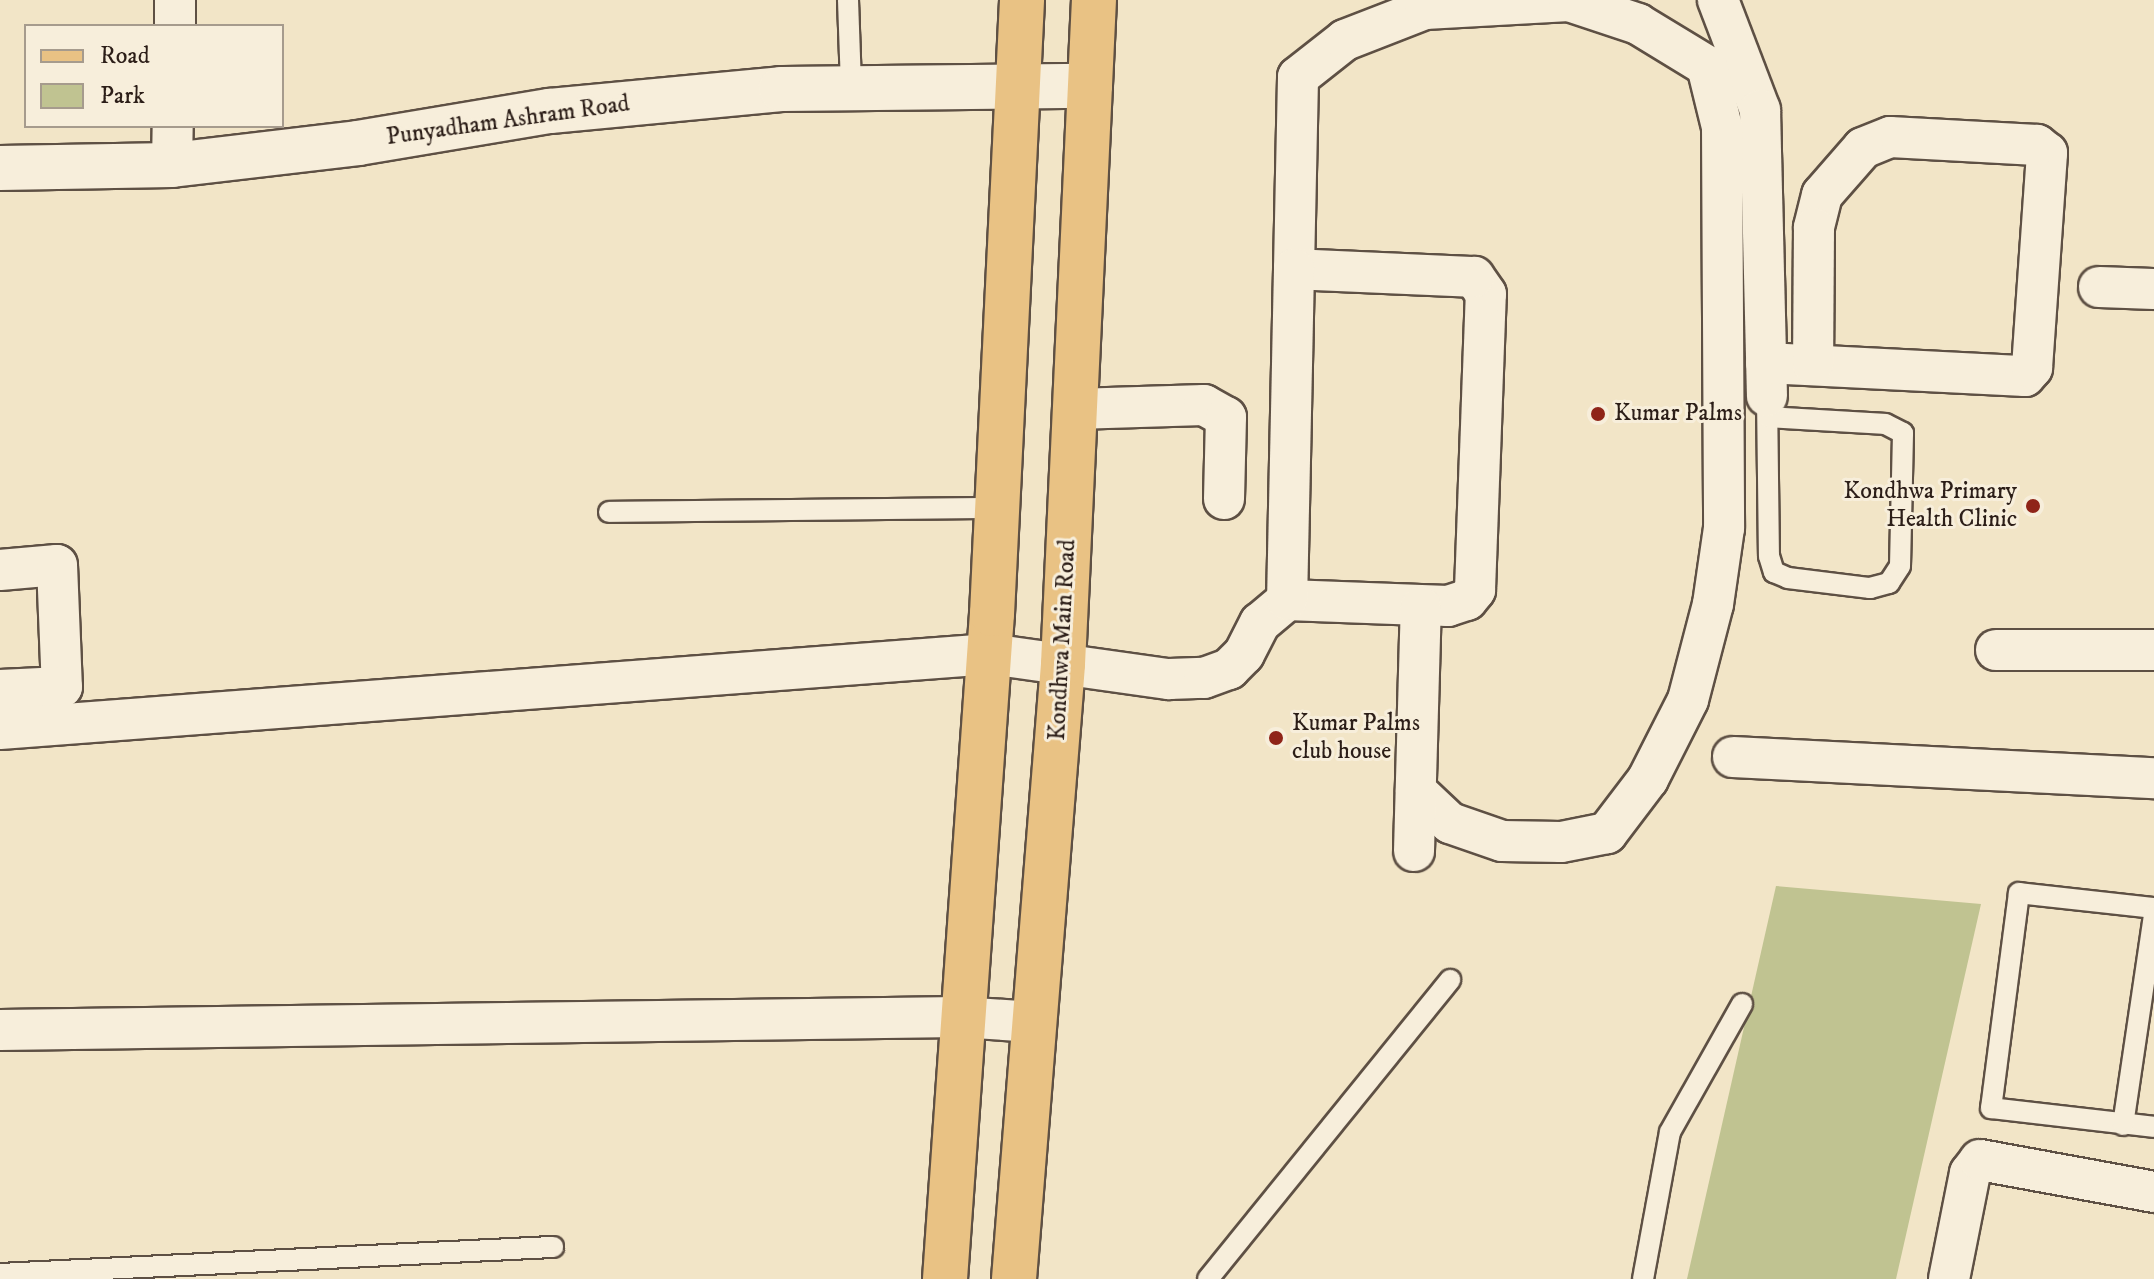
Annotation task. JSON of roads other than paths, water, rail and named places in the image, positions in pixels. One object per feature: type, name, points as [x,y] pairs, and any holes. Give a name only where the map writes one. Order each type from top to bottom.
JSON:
[{"type":"main road","points":[[945,1279],[960,1017],[990,654],[1022,0]]},
{"type":"main road","name":"Kondhwa Main Road","points":[[1014,1279],[1063,664],[1094,0]]},
{"type":"street","points":[[175,0],[175,24]]},
{"type":"street","points":[[1718,0],[1760,110],[1767,392],[1813,364],[2025,376],[2032,368],[2050,165],[2047,153],[2037,145],[1890,137],[1863,148],[1822,195],[1814,228],[1813,364]]},
{"type":"street","points":[[1287,600],[1298,77],[1345,40],[1425,9],[1569,1],[1638,24],[1707,66],[1722,127],[1724,528],[1713,604],[1688,700],[1648,779],[1607,833],[1561,842],[1502,841],[1450,823],[1416,791]]},
{"type":"street","name":"Punyadham Ashram Road","points":[[0,168],[172,146],[358,143],[550,111],[781,89],[1090,86]]},
{"type":"street","points":[[0,729],[990,654],[1169,679],[1204,678],[1229,669],[1244,654],[1260,623],[1287,600],[1421,607],[1458,603],[1475,590],[1486,294],[1474,277],[1459,274],[1294,269]]},
{"type":"street","points":[[2099,287],[2154,289]]},
{"type":"street","points":[[1075,409],[1204,405],[1226,417],[1224,499]]},
{"type":"street","points":[[0,570],[57,565],[62,687],[0,690]]},
{"type":"street","points":[[1414,851],[1421,607]]},
{"type":"street","points":[[1996,650],[2154,650]]},
{"type":"street","points":[[1733,757],[2154,778]]},
{"type":"street","points":[[0,1030],[960,1017],[1034,1022]]},
{"type":"street","points":[[1949,1279],[1970,1173],[1980,1160],[2154,1192]]},
{"type":"lane","points":[[848,0],[851,88]]},
{"type":"lane","points":[[1767,392],[1885,424],[1903,433],[1900,566],[1889,583],[1870,588],[1788,578],[1774,572],[1769,556],[1767,392]]},
{"type":"lane","points":[[609,512],[997,508]]},
{"type":"lane","points":[[2154,908],[2019,893],[1991,1108],[2154,1127]]},
{"type":"lane","points":[[2123,1125],[2154,915]]},
{"type":"lane","points":[[1208,1279],[1450,980]]},
{"type":"lane","points":[[1643,1279],[1670,1132],[1742,1004]]},
{"type":"lane","points":[[0,1274],[553,1247]]},
{"type":"place","name":"Kumar Palms","points":[[1598,414]]},
{"type":"place","name":"Kondhwa Primary Health Clinic","points":[[2033,506]]},
{"type":"place","name":"Kumar Palms club house","points":[[1276,738]]}]
